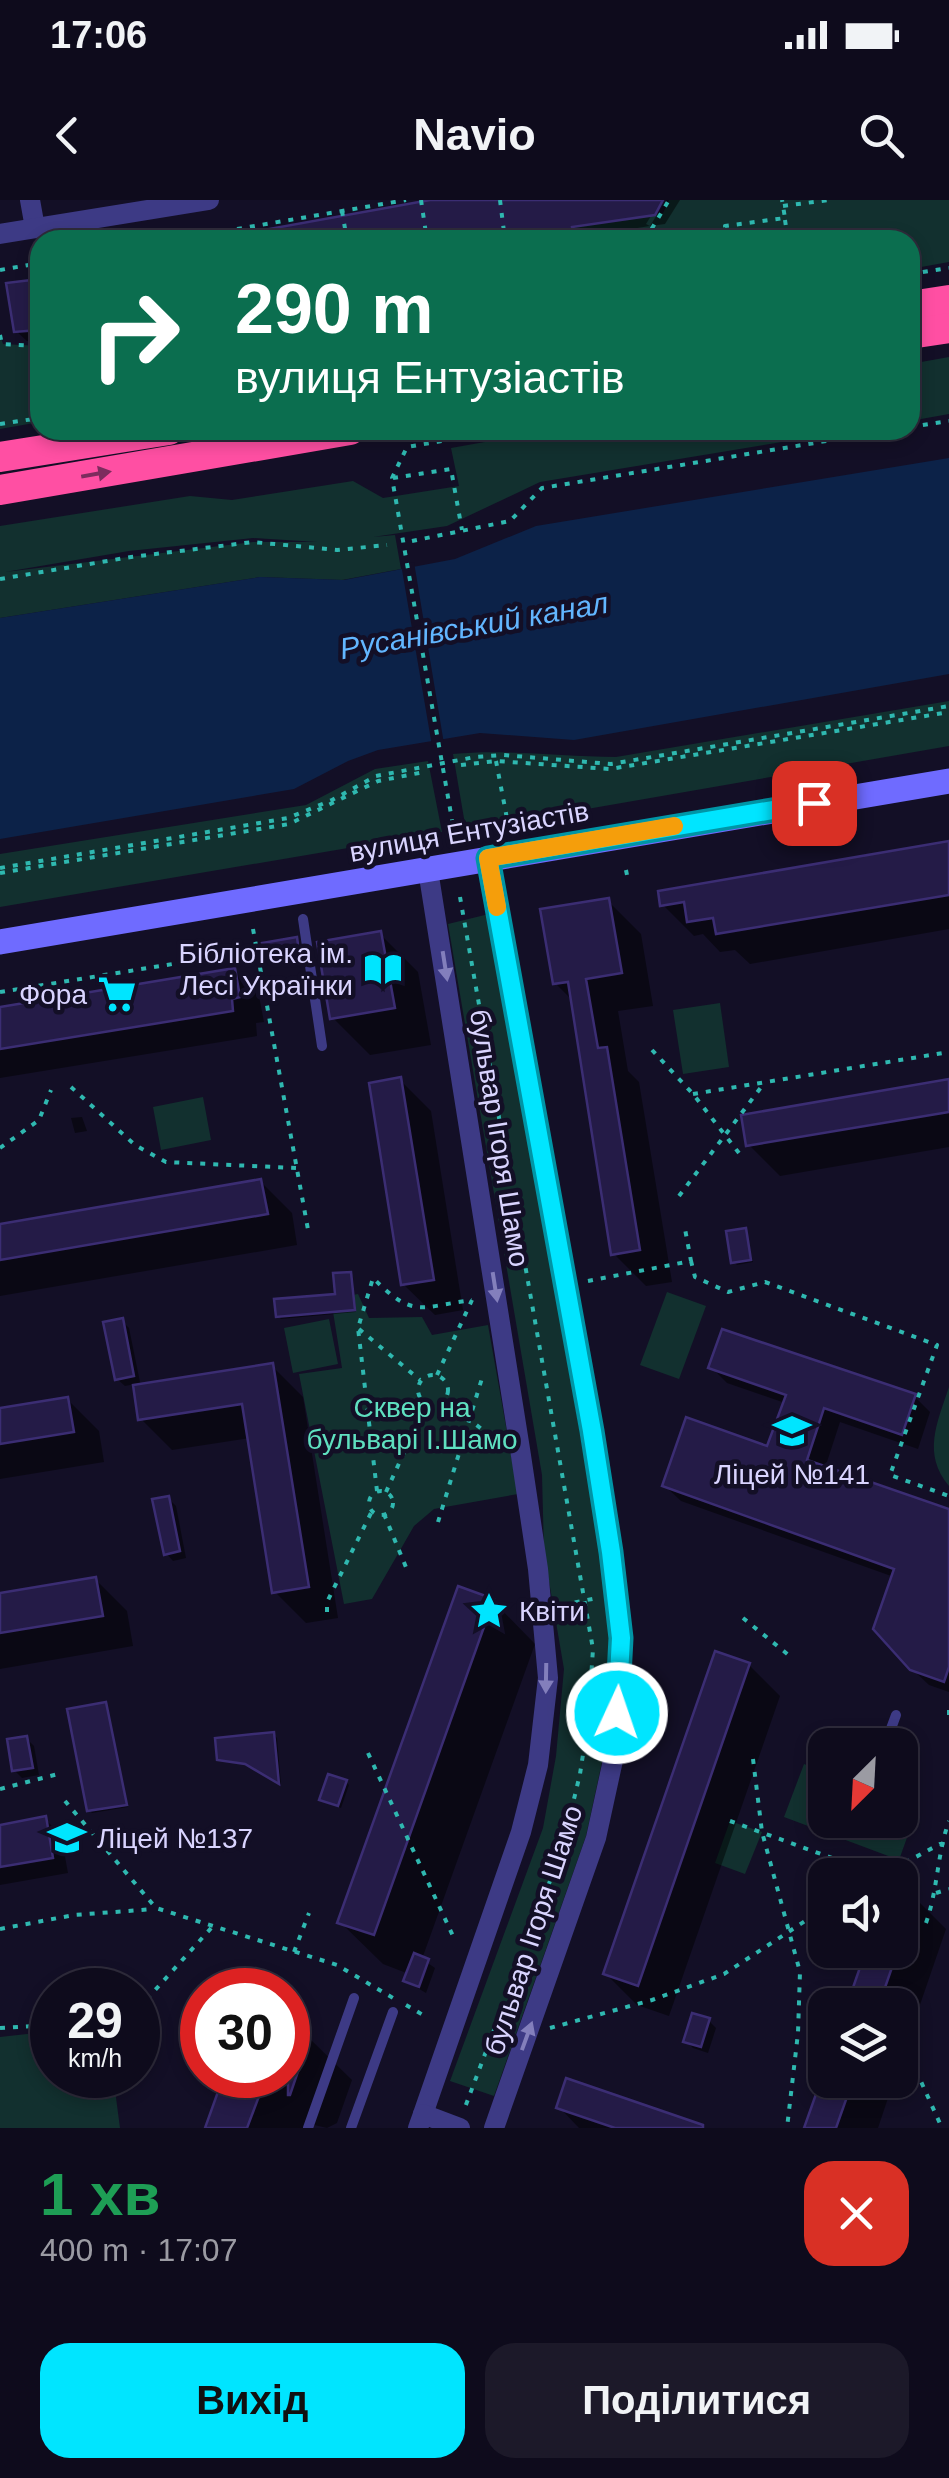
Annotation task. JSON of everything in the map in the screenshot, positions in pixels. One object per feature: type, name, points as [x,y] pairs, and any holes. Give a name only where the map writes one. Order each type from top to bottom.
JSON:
[{"type":"highway","points":[[920,304],[949,300]]},
{"type":"highway","points":[[920,332],[949,328]]},
{"type":"highway","points":[[0,457],[106,440]]},
{"type":"highway","points":[[0,490],[292,440]]},
{"type":"street","points":[[30,200],[35,228]]},
{"type":"street","points":[[0,234],[209,200]]},
{"type":"street","name":"вулиця Ентузіастів","points":[[0,942],[949,781]]},
{"type":"street","name":"бульвар Ігоря Шамо","points":[[488,858],[592,1431],[621,1638],[616,1751],[600,1821],[494,2128]]},
{"type":"street","name":"бульвар Ігоря Шамо","points":[[420,2121],[501,1895],[538,1765],[548,1678],[520,1448],[428,870]]},
{"type":"street","points":[[420,2121],[460,2128]]},
{"type":"lane","points":[[303,919],[322,1046]]},
{"type":"lane","points":[[891,1728],[896,1715]]},
{"type":"lane","points":[[308,2128],[354,1998]]},
{"type":"lane","points":[[352,2128],[393,2012]]},
{"type":"path","points":[[233,230],[406,200]]},
{"type":"path","points":[[421,200],[426,230]]},
{"type":"path","points":[[500,200],[504,230]]},
{"type":"path","points":[[652,230],[670,200]]},
{"type":"path","points":[[787,230],[783,203],[829,200]]},
{"type":"path","points":[[342,211],[345,230]]},
{"type":"path","points":[[726,230],[725,226],[785,218]]},
{"type":"path","points":[[0,270],[30,265]]},
{"type":"path","points":[[920,272],[949,268]]},
{"type":"path","points":[[0,334],[2,344],[30,345]]},
{"type":"path","points":[[0,424],[30,420]]},
{"type":"path","points":[[920,425],[949,420]]},
{"type":"path","points":[[448,440],[407,447],[392,478],[454,837]]},
{"type":"path","points":[[412,541],[510,521],[542,488],[832,440]]},
{"type":"path","points":[[392,478],[450,469],[462,530]]},
{"type":"path","points":[[0,579],[253,542],[337,550],[387,545]]},
{"type":"path","points":[[461,765],[496,761],[610,769],[949,709]]},
{"type":"path","points":[[0,871],[288,818],[376,776],[475,757],[503,754],[611,764],[949,709]]},
{"type":"path","points":[[496,761],[509,829]]},
{"type":"path","points":[[0,871],[289,824],[378,782],[424,772]]},
{"type":"path","points":[[626,870],[628,880]]},
{"type":"path","points":[[254,929],[309,1236]]},
{"type":"path","points":[[0,992],[192,961],[188,943]]},
{"type":"path","points":[[652,1050],[694,1094],[742,1157]]},
{"type":"path","points":[[694,1094],[949,1052]]},
{"type":"path","points":[[679,1196],[764,1082]]},
{"type":"path","points":[[71,1087],[136,1145],[166,1162],[296,1168]]},
{"type":"path","points":[[0,1148],[40,1120],[51,1090]]},
{"type":"path","points":[[685,1229],[695,1277],[728,1292],[765,1282],[936,1345],[890,1475],[949,1496]]},
{"type":"path","points":[[588,1282],[690,1261]]},
{"type":"path","points":[[378,1492],[358,1328],[374,1278],[404,1306],[472,1300],[437,1375]]},
{"type":"path","points":[[358,1328],[420,1380]]},
{"type":"path","points":[[437,1375],[448,1386],[445,1400],[436,1406],[426,1404],[417,1394],[420,1380],[437,1375]]},
{"type":"path","points":[[438,1522],[484,1375]]},
{"type":"path","points":[[445,1400],[493,1438]]},
{"type":"path","points":[[386,1492],[426,1404]]},
{"type":"path","points":[[327,1612],[327,1602],[372,1512],[369,1499],[378,1492],[386,1492]]},
{"type":"path","points":[[372,1512],[384,1514],[390,1510],[393,1502],[386,1492]]},
{"type":"path","points":[[384,1514],[408,1572]]},
{"type":"path","points":[[541,1610],[616,1593]]},
{"type":"path","points":[[743,1618],[790,1657]]},
{"type":"path","points":[[368,1752],[453,1936]]},
{"type":"path","points":[[753,1760],[762,1832],[800,1972],[798,2033],[787,2128]]},
{"type":"path","points":[[0,1789],[58,1774]]},
{"type":"path","points":[[65,1801],[156,1908]]},
{"type":"path","points":[[730,1820],[834,1858]]},
{"type":"path","points":[[926,1923],[936,1893],[940,1844],[949,1820]]},
{"type":"path","points":[[913,1858],[940,1844],[949,1847]]},
{"type":"path","points":[[936,1893],[949,1889]]},
{"type":"path","points":[[0,1928],[156,1908],[336,1965],[423,2015]]},
{"type":"path","points":[[294,1952],[309,1913]]},
{"type":"path","points":[[550,2028],[652,2000],[724,1974],[808,1918]]},
{"type":"path","points":[[160,1985],[213,1926]]},
{"type":"path","points":[[0,2028],[30,2026]]},
{"type":"path","points":[[918,2075],[942,2128]]},
{"type":"green space","points":[[669,200],[949,200],[949,262],[920,267],[920,230],[573,230],[573,225],[663,213]]},
{"type":"green space","points":[[0,335],[3,344],[30,345],[30,424],[0,429]]},
{"type":"green space","points":[[949,357],[949,414],[920,419],[920,362]]},
{"type":"green space","points":[[496,440],[794,440],[540,482],[447,526],[373,537],[395,535],[401,569],[342,580],[260,577],[0,618],[0,526],[190,496],[232,500],[353,481],[383,498],[459,486],[451,448]],"holes":[[[253,538],[317,542],[253,542],[5,572],[129,551]]]},
{"type":"green space","points":[[949,701],[949,746],[466,830],[453,754],[616,757]]},
{"type":"green space","points":[[428,761],[442,832],[0,907],[0,854],[306,805],[375,769]]},
{"type":"green space","points":[[489,914],[601,1554],[611,1640],[605,1748],[586,1836],[494,2096],[450,2081],[543,1828],[556,1756],[564,1669],[544,1552],[542,1475],[448,924]]},
{"type":"green space","points":[[720,1003],[729,1067],[683,1074],[673,1010]]},
{"type":"green space","points":[[203,1097],[211,1140],[161,1150],[153,1107]]},
{"type":"green space","points":[[667,1292],[706,1306],[679,1379],[640,1365]]},
{"type":"green space","name":"Сквер на бульварі І.Шамо","points":[[358,1294],[369,1318],[422,1317],[432,1335],[488,1325],[518,1494],[434,1509],[414,1526],[372,1599],[344,1604],[299,1374],[342,1368],[331,1299]]},
{"type":"green space","points":[[329,1319],[338,1364],[293,1373],[284,1328]]},
{"type":"green space","points":[[949,1387],[949,1486],[936,1462],[934,1438]]},
{"type":"green space","points":[[804,1764],[808,1766],[808,1826],[784,1817]]},
{"type":"green space","points":[[730,1821],[762,1832],[745,1874],[715,1863]]},
{"type":"green space","points":[[840,1838],[907,1838],[900,1858]]},
{"type":"green space","points":[[30,2034],[30,2098],[116,2098],[120,2128],[0,2128],[0,2037]]},
{"type":"water","name":"Русанівський канал","points":[[949,458],[949,674],[574,740],[480,733],[378,750],[294,789],[0,839],[0,618],[260,577],[344,580],[455,559],[536,526]]},
{"type":"pier","points":[[414,562],[444,744],[432,746],[401,564]]},
{"type":"building","points":[[430,200],[663,200],[655,215],[572,227],[572,230],[264,230]]},
{"type":"building","points":[[30,280],[30,331],[14,332],[6,283]]},
{"type":"building","points":[[949,841],[949,895],[716,934],[713,918],[687,922],[684,902],[660,906],[658,891]]},
{"type":"building","points":[[609,898],[622,973],[586,979],[598,1048],[607,1047],[640,1250],[611,1255],[568,982],[553,984],[540,909]]},
{"type":"building","points":[[381,931],[395,1008],[330,1019],[317,942]]},
{"type":"building","points":[[297,937],[299,952],[264,958],[262,943]]},
{"type":"building","points":[[235,968],[240,997],[232,999],[233,1011],[0,1049],[0,1007]]},
{"type":"building","points":[[401,1077],[434,1280],[401,1285],[369,1083]]},
{"type":"building","points":[[949,1079],[949,1112],[746,1146],[741,1115]]},
{"type":"building","points":[[261,1179],[268,1214],[0,1260],[0,1224]]},
{"type":"building","points":[[746,1228],[751,1260],[731,1263],[726,1231]]},
{"type":"building","points":[[351,1272],[355,1310],[276,1317],[274,1299],[335,1294],[333,1273]]},
{"type":"building","points":[[123,1318],[134,1376],[115,1380],[103,1322]]},
{"type":"building","points":[[722,1329],[916,1394],[902,1435],[824,1408],[807,1460],[949,1509],[949,1667],[944,1682],[910,1670],[873,1629],[894,1569],[662,1486],[686,1417],[767,1446],[786,1395],[708,1368]]},
{"type":"building","points":[[273,1363],[309,1587],[272,1593],[242,1404],[138,1420],[133,1385]]},
{"type":"building","points":[[68,1397],[74,1432],[0,1444],[0,1408]]},
{"type":"building","points":[[169,1496],[180,1551],[164,1555],[152,1499]]},
{"type":"building","points":[[96,1577],[103,1616],[0,1633],[0,1593]]},
{"type":"building","points":[[458,1586],[494,1599],[374,1935],[337,1923]]},
{"type":"building","points":[[715,1651],[750,1663],[638,1986],[603,1974]]},
{"type":"building","points":[[106,1702],[127,1805],[87,1811],[67,1709]]},
{"type":"building","points":[[274,1732],[279,1784],[245,1764],[217,1760],[215,1738]]},
{"type":"building","points":[[27,1736],[33,1768],[12,1771],[7,1739]]},
{"type":"building","points":[[328,1774],[347,1780],[338,1806],[319,1800]]},
{"type":"building","points":[[46,1816],[53,1858],[0,1867],[0,1825]]},
{"type":"building","points":[[414,1953],[429,1959],[419,1987],[403,1981]]},
{"type":"building","points":[[860,1968],[892,1968],[885,1988],[853,1988]]},
{"type":"building","points":[[692,2013],[710,2018],[701,2047],[683,2042]]},
{"type":"building","points":[[566,2078],[703,2128],[615,2128],[556,2108]]},
{"type":"building","points":[[216,2098],[258,2098],[247,2128],[205,2128]]},
{"type":"building","points":[[815,2098],[847,2098],[836,2128],[804,2128]]},
{"type":"slow traffic","points":[[497,907],[488,858],[674,826]]},
{"type":"place","name":"Бібліотека ім. Лесі Українки","points":[[383,969]]},
{"type":"place","name":"Фора","points":[[117,994]]},
{"type":"place","name":"Ліцей №141","points":[[792,1431]]},
{"type":"place","name":"Квіти","points":[[489,1611]]},
{"type":"place","name":"Ліцей №137","points":[[67,1838]]},
{"type":"route","points":[[617,1713],[621,1638],[611,1552],[488,858],[814,803]]}]
